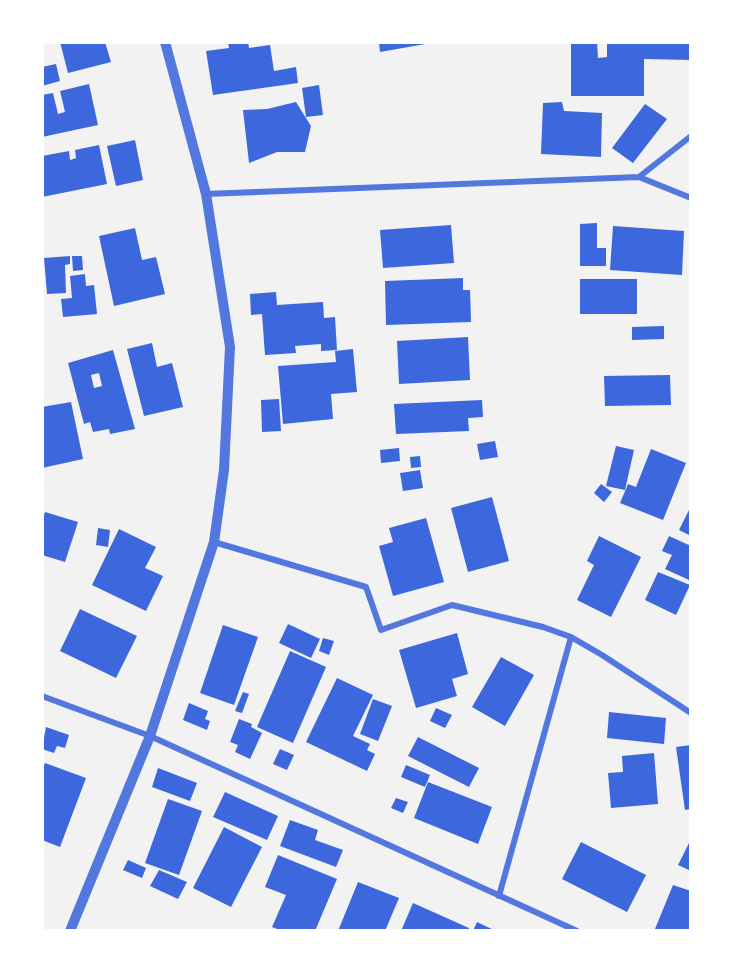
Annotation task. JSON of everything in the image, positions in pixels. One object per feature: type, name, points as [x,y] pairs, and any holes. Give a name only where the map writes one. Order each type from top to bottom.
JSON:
[{"type":"street","points":[[69,931],[150,736],[214,542],[224,470],[230,347],[206,194],[165,42]]},
{"type":"street","points":[[639,177],[691,136]]},
{"type":"street","points":[[206,194],[639,177],[691,198]]},
{"type":"street","points":[[214,542],[366,587],[381,630],[452,604],[543,627],[571,637],[691,713]]},
{"type":"street","points":[[499,896],[571,637]]},
{"type":"street","points":[[42,696],[150,736],[577,931]]},
{"type":"building","points":[[60,42],[105,42],[111,62],[68,73]]},
{"type":"building","points":[[228,42],[248,42],[249,48],[270,45],[274,71],[296,67],[298,83],[213,95],[206,51],[229,48]]},
{"type":"building","points":[[379,42],[431,42],[431,43],[380,52]]},
{"type":"building","points":[[571,42],[597,42],[598,58],[607,57],[607,42],[691,42],[691,60],[644,59],[644,96],[571,96]]},
{"type":"building","points":[[56,64],[60,81],[42,86],[42,67]]},
{"type":"building","points":[[89,84],[98,125],[42,137],[42,95],[53,93],[58,114],[65,112],[60,91]]},
{"type":"building","points":[[319,85],[323,115],[306,117],[302,88]]},
{"type":"building","points":[[296,102],[311,126],[305,152],[277,152],[249,163],[243,110],[267,109]]},
{"type":"building","points":[[562,102],[564,111],[602,113],[601,157],[541,154],[543,103]]},
{"type":"building","points":[[645,104],[667,119],[633,163],[612,148]]},
{"type":"building","points":[[135,140],[143,180],[116,186],[107,146]]},
{"type":"building","points":[[99,145],[107,184],[42,197],[42,156],[69,151],[70,160],[76,158],[75,150]]},
{"type":"building","points":[[597,223],[597,248],[606,248],[606,266],[580,266],[580,224]]},
{"type":"building","points":[[451,225],[454,263],[383,268],[380,230]]},
{"type":"building","points":[[613,226],[684,231],[682,275],[610,270]]},
{"type":"building","points":[[135,228],[142,260],[156,257],[165,294],[114,306],[99,236]]},
{"type":"building","points":[[70,256],[70,264],[65,265],[66,293],[47,294],[44,258]]},
{"type":"building","points":[[72,256],[82,256],[83,270],[73,271]]},
{"type":"building","points":[[85,274],[86,286],[94,285],[97,314],[63,317],[61,299],[72,298],[70,276]]},
{"type":"building","points":[[463,278],[463,290],[470,290],[471,322],[386,325],[385,281]]},
{"type":"building","points":[[580,279],[637,279],[637,314],[580,314]]},
{"type":"building","points":[[276,292],[277,305],[323,302],[324,318],[335,317],[337,350],[321,351],[321,344],[295,346],[296,353],[265,355],[262,314],[251,315],[250,294]]},
{"type":"building","points":[[664,326],[664,339],[632,340],[632,327]]},
{"type":"building","points":[[468,337],[470,380],[399,384],[397,341]]},
{"type":"building","points":[[152,343],[157,367],[172,363],[183,407],[144,416],[127,349]]},
{"type":"building","points":[[353,349],[357,392],[331,394],[333,419],[283,424],[278,366],[336,362],[335,351]]},
{"type":"building","points":[[113,350],[135,429],[110,434],[109,429],[93,432],[90,422],[84,424],[68,363]],"holes":[[[99,373],[102,386],[94,388],[91,375]]]},
{"type":"building","points":[[670,375],[671,405],[605,406],[604,376]]},
{"type":"building","points":[[279,399],[281,431],[262,432],[261,400]]},
{"type":"building","points":[[482,400],[483,417],[468,418],[469,431],[396,434],[394,404]]},
{"type":"building","points":[[71,402],[83,459],[42,468],[42,407]]},
{"type":"building","points":[[495,441],[498,457],[480,460],[477,444]]},
{"type":"building","points":[[616,446],[634,450],[625,490],[606,486]]},
{"type":"building","points":[[399,448],[400,461],[381,463],[380,450]]},
{"type":"building","points":[[651,449],[686,463],[663,520],[620,503],[628,484],[636,487]]},
{"type":"building","points":[[420,456],[421,467],[411,468],[410,457]]},
{"type":"building","points":[[420,470],[423,488],[403,491],[400,473]]},
{"type":"building","points":[[601,484],[612,492],[604,502],[594,493]]},
{"type":"building","points":[[492,497],[509,561],[468,572],[451,508]]},
{"type":"building","points":[[691,506],[691,536],[679,530]]},
{"type":"building","points":[[45,512],[78,522],[65,562],[42,555],[42,522]]},
{"type":"building","points":[[426,518],[444,582],[393,596],[379,546],[393,542],[389,528]]},
{"type":"building","points":[[98,528],[110,530],[108,547],[96,545]]},
{"type":"building","points":[[119,529],[156,547],[145,568],[163,576],[146,611],[92,585]]},
{"type":"building","points":[[599,536],[641,557],[611,617],[577,600],[594,565],[587,561]]},
{"type":"building","points":[[669,536],[691,546],[689,580],[665,569],[672,555],[662,551]]},
{"type":"building","points":[[658,572],[690,585],[676,615],[645,600]]},
{"type":"building","points":[[80,609],[137,636],[116,678],[60,651]]},
{"type":"building","points":[[288,624],[320,639],[311,658],[279,643]]},
{"type":"building","points":[[223,625],[258,637],[234,705],[200,693]]},
{"type":"building","points":[[457,633],[468,674],[452,679],[457,696],[416,708],[399,650]]},
{"type":"building","points":[[323,638],[334,641],[329,655],[319,651]]},
{"type":"building","points":[[290,651],[326,667],[293,743],[257,727]]},
{"type":"building","points":[[501,657],[534,675],[505,726],[472,707]]},
{"type":"building","points":[[337,678],[373,695],[353,736],[370,744],[367,750],[375,754],[367,771],[306,742]]},
{"type":"building","points":[[243,692],[249,694],[242,713],[235,711]]},
{"type":"building","points":[[373,699],[392,706],[378,741],[360,734]]},
{"type":"building","points":[[189,703],[208,711],[205,719],[210,721],[207,730],[183,720]]},
{"type":"building","points":[[436,708],[452,715],[445,728],[430,721]]},
{"type":"building","points":[[609,712],[666,718],[664,744],[607,738]]},
{"type":"building","points":[[239,719],[252,724],[251,727],[262,733],[250,759],[235,752],[238,745],[230,742]]},
{"type":"building","points":[[46,727],[69,735],[65,748],[57,746],[54,753],[42,749]]},
{"type":"building","points":[[418,737],[479,768],[469,787],[408,756]]},
{"type":"building","points":[[691,745],[691,809],[685,810],[676,747]]},
{"type":"building","points":[[280,749],[294,755],[287,770],[273,764]]},
{"type":"building","points":[[654,753],[658,804],[611,808],[608,773],[623,772],[622,756]]},
{"type":"building","points":[[45,763],[86,778],[60,847],[42,840],[42,771]]},
{"type":"building","points":[[406,765],[430,775],[425,787],[401,777]]},
{"type":"building","points":[[158,768],[197,783],[190,801],[152,787]]},
{"type":"building","points":[[428,782],[492,807],[478,844],[414,818]]},
{"type":"building","points":[[225,792],[278,816],[267,840],[213,817]]},
{"type":"building","points":[[396,798],[408,802],[403,813],[391,808]]},
{"type":"building","points":[[168,799],[202,811],[179,875],[145,863]]},
{"type":"building","points":[[290,820],[318,830],[315,840],[343,850],[336,867],[280,846]]},
{"type":"building","points":[[224,827],[262,847],[231,907],[193,888]]},
{"type":"building","points":[[691,839],[691,871],[678,865]]},
{"type":"building","points":[[581,842],[646,875],[627,912],[562,879]]},
{"type":"building","points":[[278,855],[337,879],[315,931],[282,931],[272,927],[286,895],[265,887]]},
{"type":"building","points":[[128,860],[146,868],[142,878],[123,870]]},
{"type":"building","points":[[159,870],[187,882],[178,899],[150,886]]},
{"type":"building","points":[[358,882],[399,898],[385,931],[338,931]]},
{"type":"building","points":[[673,885],[691,891],[691,931],[655,929]]},
{"type":"building","points":[[413,903],[469,928],[468,931],[401,931]]},
{"type":"building","points":[[477,922],[496,931],[473,931]]}]
